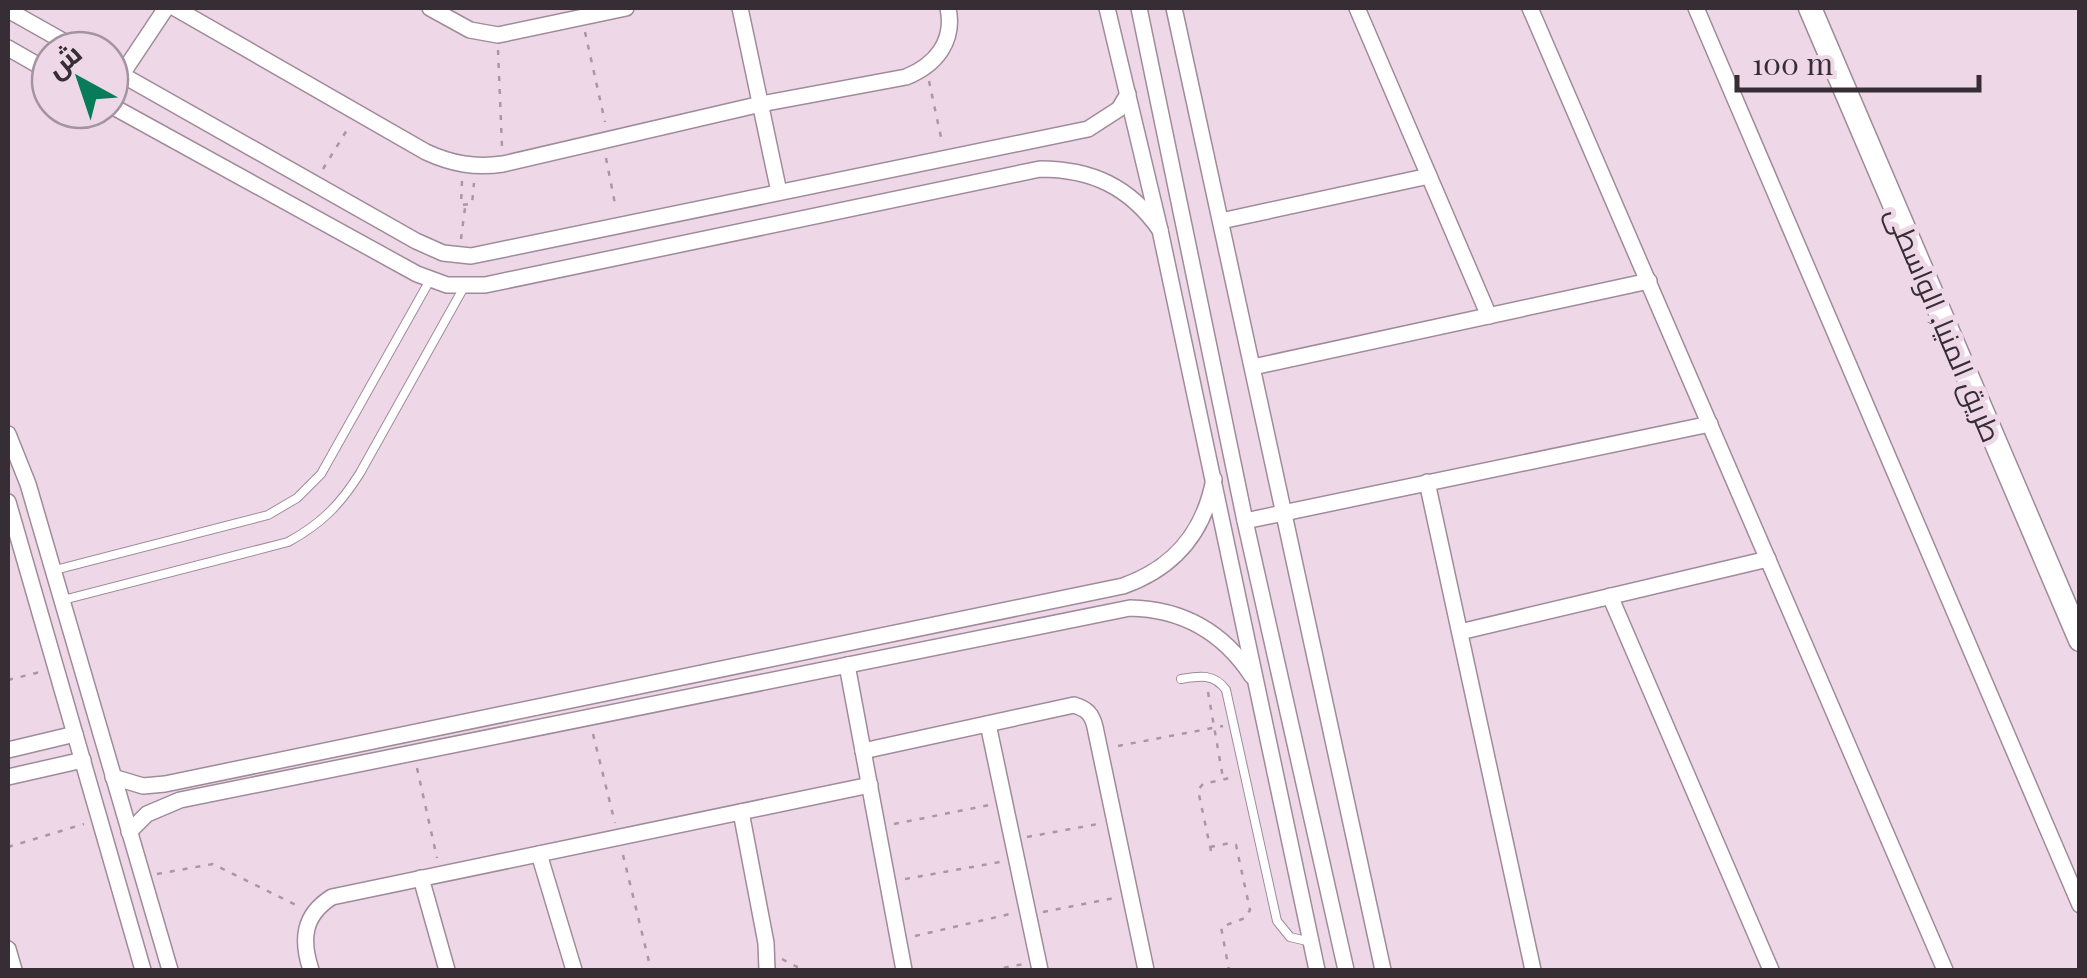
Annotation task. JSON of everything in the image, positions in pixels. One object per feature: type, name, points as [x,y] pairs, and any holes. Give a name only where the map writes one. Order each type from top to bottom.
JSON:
[{"type":"main road","name":"طريق المنيا, الواسطى","points":[[1810,8],[2080,640]]},
{"type":"street","points":[[130,53],[166,8]]},
{"type":"street","points":[[175,8],[426,152],[470,166],[503,164],[761,104],[906,77],[927,69],[941,53],[948,36],[948,8]]},
{"type":"street","points":[[430,8],[470,30],[498,35],[626,8]]},
{"type":"street","points":[[740,8],[780,192]]},
{"type":"street","points":[[1107,8],[1160,230],[1317,970]]},
{"type":"street","points":[[1140,8],[1245,522],[1346,970]]},
{"type":"street","points":[[1174,8],[1383,970]]},
{"type":"street","points":[[1357,8],[1490,316]]},
{"type":"street","points":[[1530,8],[1944,970]]},
{"type":"street","points":[[1696,8],[2080,905]]},
{"type":"street","points":[[11,10],[44,30]]},
{"type":"street","points":[[8,48],[30,61]]},
{"type":"street","points":[[130,79],[429,248],[458,256],[484,255],[1088,129],[1119,109],[1128,94]]},
{"type":"street","points":[[130,115],[430,280],[464,286],[485,285],[1040,169],[1088,173],[1110,182],[1146,211],[1160,230]]},
{"type":"street","points":[[1221,221],[1429,176]]},
{"type":"street","points":[[1253,367],[1648,282]]},
{"type":"street","points":[[1245,522],[1710,424]]},
{"type":"street","points":[[8,434],[54,570],[170,970]]},
{"type":"street","points":[[114,777],[143,786],[166,784],[1123,586],[1157,571],[1185,547],[1204,515],[1214,480]]},
{"type":"street","points":[[1427,482],[1532,970]]},
{"type":"street","points":[[8,502],[143,970]]},
{"type":"street","points":[[1460,632],[1768,559]]},
{"type":"street","points":[[1610,596],[1771,970]]},
{"type":"street","points":[[130,832],[147,814],[180,800],[1130,608],[1149,608],[1184,617],[1216,635],[1252,676]]},
{"type":"street","points":[[847,665],[904,970]]},
{"type":"street","points":[[863,751],[1074,705],[1085,708],[1092,716],[1146,970]]},
{"type":"street","points":[[988,724],[1039,966]]},
{"type":"street","points":[[8,750],[75,734]]},
{"type":"street","points":[[8,777],[82,760]]},
{"type":"street","points":[[311,970],[304,934],[312,914],[332,898],[870,785]]},
{"type":"street","points":[[741,812],[767,970]]},
{"type":"street","points":[[539,854],[574,970]]},
{"type":"street","points":[[421,878],[447,970]]},
{"type":"street","points":[[8,949],[14,970]]},
{"type":"lane","points":[[54,570],[237,525],[268,515],[297,498],[321,474],[430,280]]},
{"type":"lane","points":[[62,600],[288,542],[318,525],[342,502],[360,473],[464,286]]},
{"type":"lane","points":[[1181,678],[1205,676],[1215,679],[1226,690],[1277,922],[1290,937],[1311,942]]},
{"type":"path","points":[[582,18],[620,225]]},
{"type":"path","points":[[498,35],[503,164]]},
{"type":"path","points":[[927,69],[946,158]]},
{"type":"path","points":[[315,184],[357,112]]},
{"type":"path","points":[[470,166],[473,203],[460,204],[470,166]]},
{"type":"path","points":[[458,256],[466,205]]},
{"type":"path","points":[[8,680],[56,668]]},
{"type":"path","points":[[1205,676],[1224,780]]},
{"type":"path","points":[[1099,750],[1234,724]]},
{"type":"path","points":[[414,753],[440,874]]},
{"type":"path","points":[[1229,970],[1221,927],[1245,918],[1250,910],[1236,845],[1211,849],[1198,790],[1203,784],[1245,775]]},
{"type":"path","points":[[878,828],[1004,802]]},
{"type":"path","points":[[8,847],[100,820]]},
{"type":"path","points":[[1012,840],[1114,820]]},
{"type":"path","points":[[888,882],[1016,859]]},
{"type":"path","points":[[143,877],[214,864],[312,914]]},
{"type":"path","points":[[899,940],[1130,895]]},
{"type":"path","points":[[767,952],[803,970]]},
{"type":"path","points":[[991,970],[1039,966]]}]
